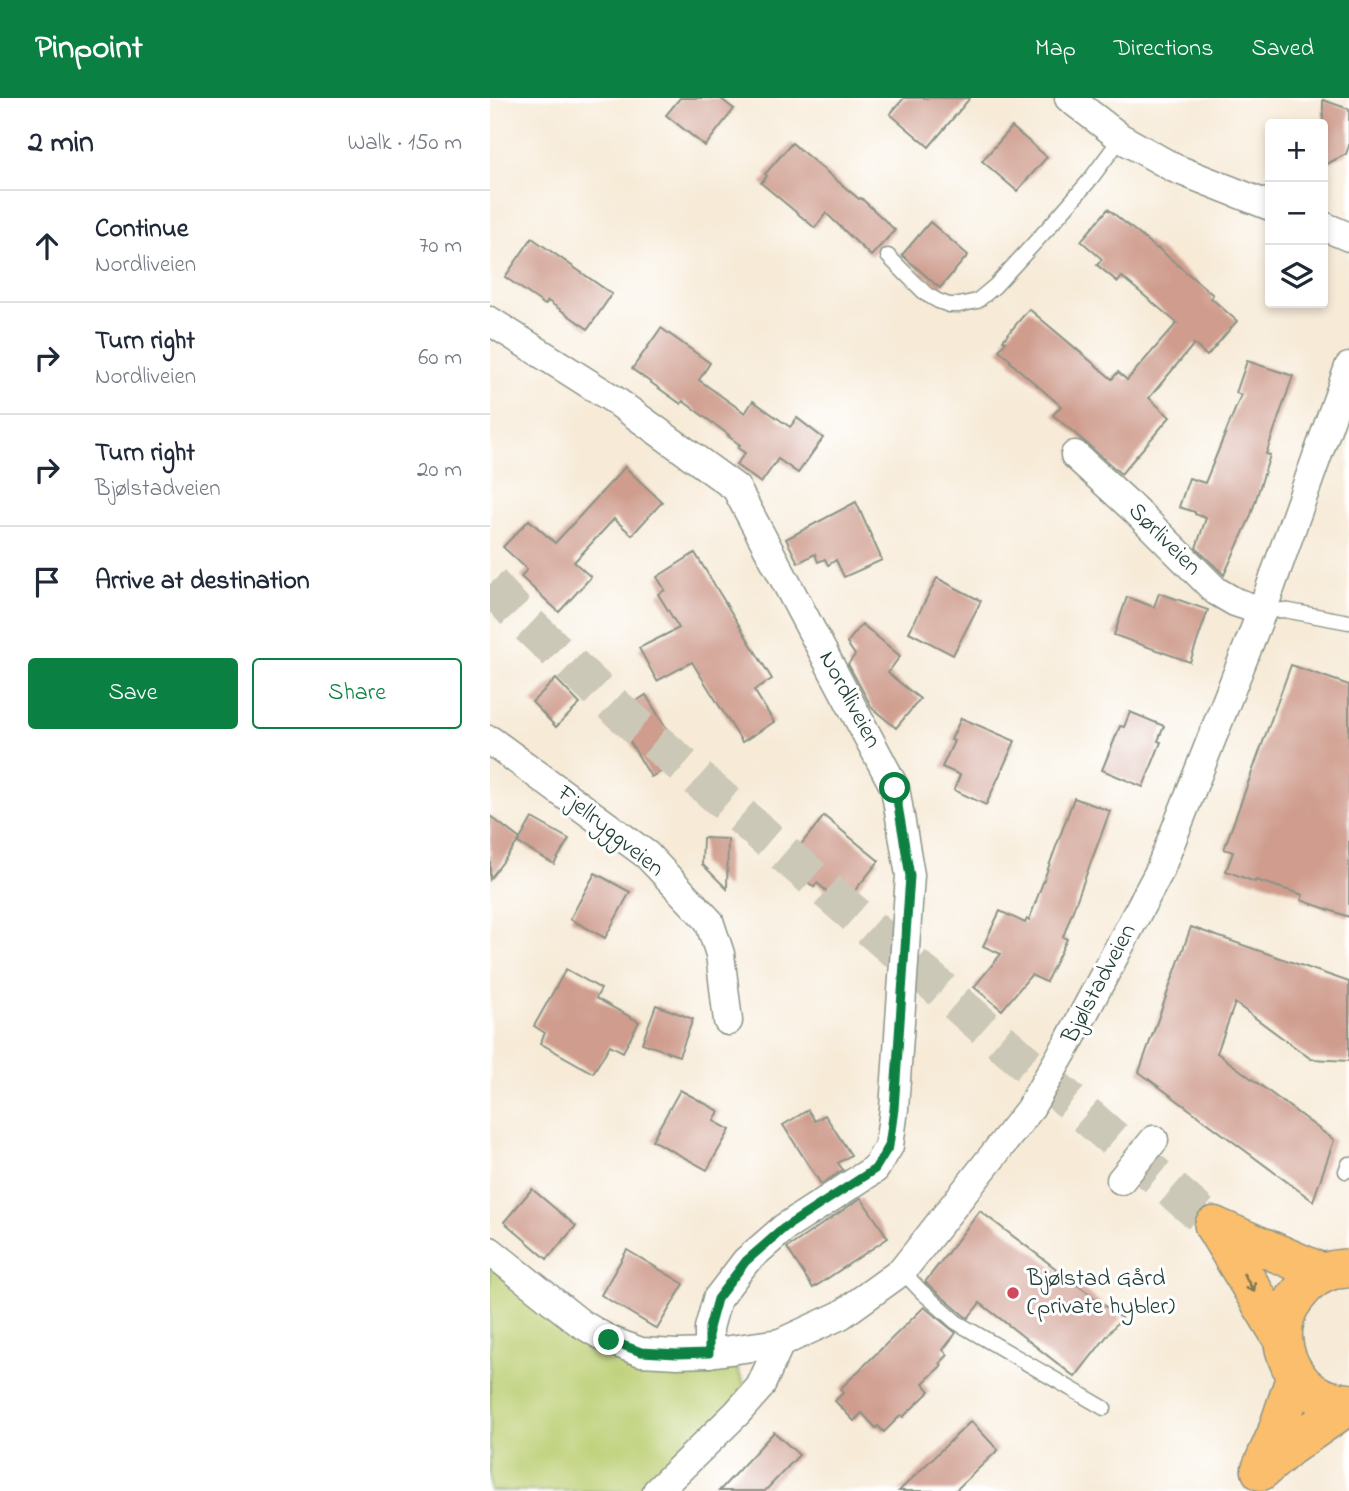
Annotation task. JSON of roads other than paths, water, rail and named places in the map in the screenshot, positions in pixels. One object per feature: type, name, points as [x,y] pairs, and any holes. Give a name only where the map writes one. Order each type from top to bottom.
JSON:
[{"type":"main road","points":[[1336,1271],[1214,1226],[1307,1387],[1320,1396],[1349,1404]]},
{"type":"main road","points":[[1336,1271],[1306,1285],[1293,1300],[1285,1320],[1289,1358],[1276,1435],[1261,1471],[1289,1447],[1349,1404]]},
{"type":"street","points":[[1069,98],[1121,138],[1174,168],[1265,204]]},
{"type":"street","points":[[1328,228],[1349,237]]},
{"type":"street","name":"Nordliveien","points":[[490,321],[613,399],[736,488],[895,788],[910,876],[894,1109],[889,1146],[875,1169],[784,1228],[746,1261],[717,1299],[709,1328],[709,1353]]},
{"type":"street","name":"Bjølstadveien","points":[[490,1251],[580,1323],[609,1340],[641,1352],[677,1354],[709,1353],[780,1343],[841,1315],[902,1271],[1029,1110],[1068,1044],[1159,872],[1262,611],[1349,367]]},
{"type":"street","name":"Sørliveien","points":[[1075,456],[1137,512],[1216,591],[1262,611]]},
{"type":"street","name":"Fjellryggveien","points":[[490,740],[647,855],[709,921],[720,954],[728,1021]]},
{"type":"street","points":[[1121,1180],[1154,1140]]},
{"type":"street","points":[[657,1491],[760,1387],[780,1343]]},
{"type":"lane","points":[[888,256],[926,294],[938,301],[959,305],[977,301],[995,286],[1049,227],[1089,181],[1121,138]]},
{"type":"lane","points":[[1262,611],[1284,610],[1349,622]]},
{"type":"lane","points":[[902,1271],[956,1322],[1104,1408]]},
{"type":"tunnel","points":[[490,584],[517,614],[614,706],[1214,1226]]},
{"type":"place","name":"Bjølstad Gård (private hybler)","points":[[1013,1293]]}]
